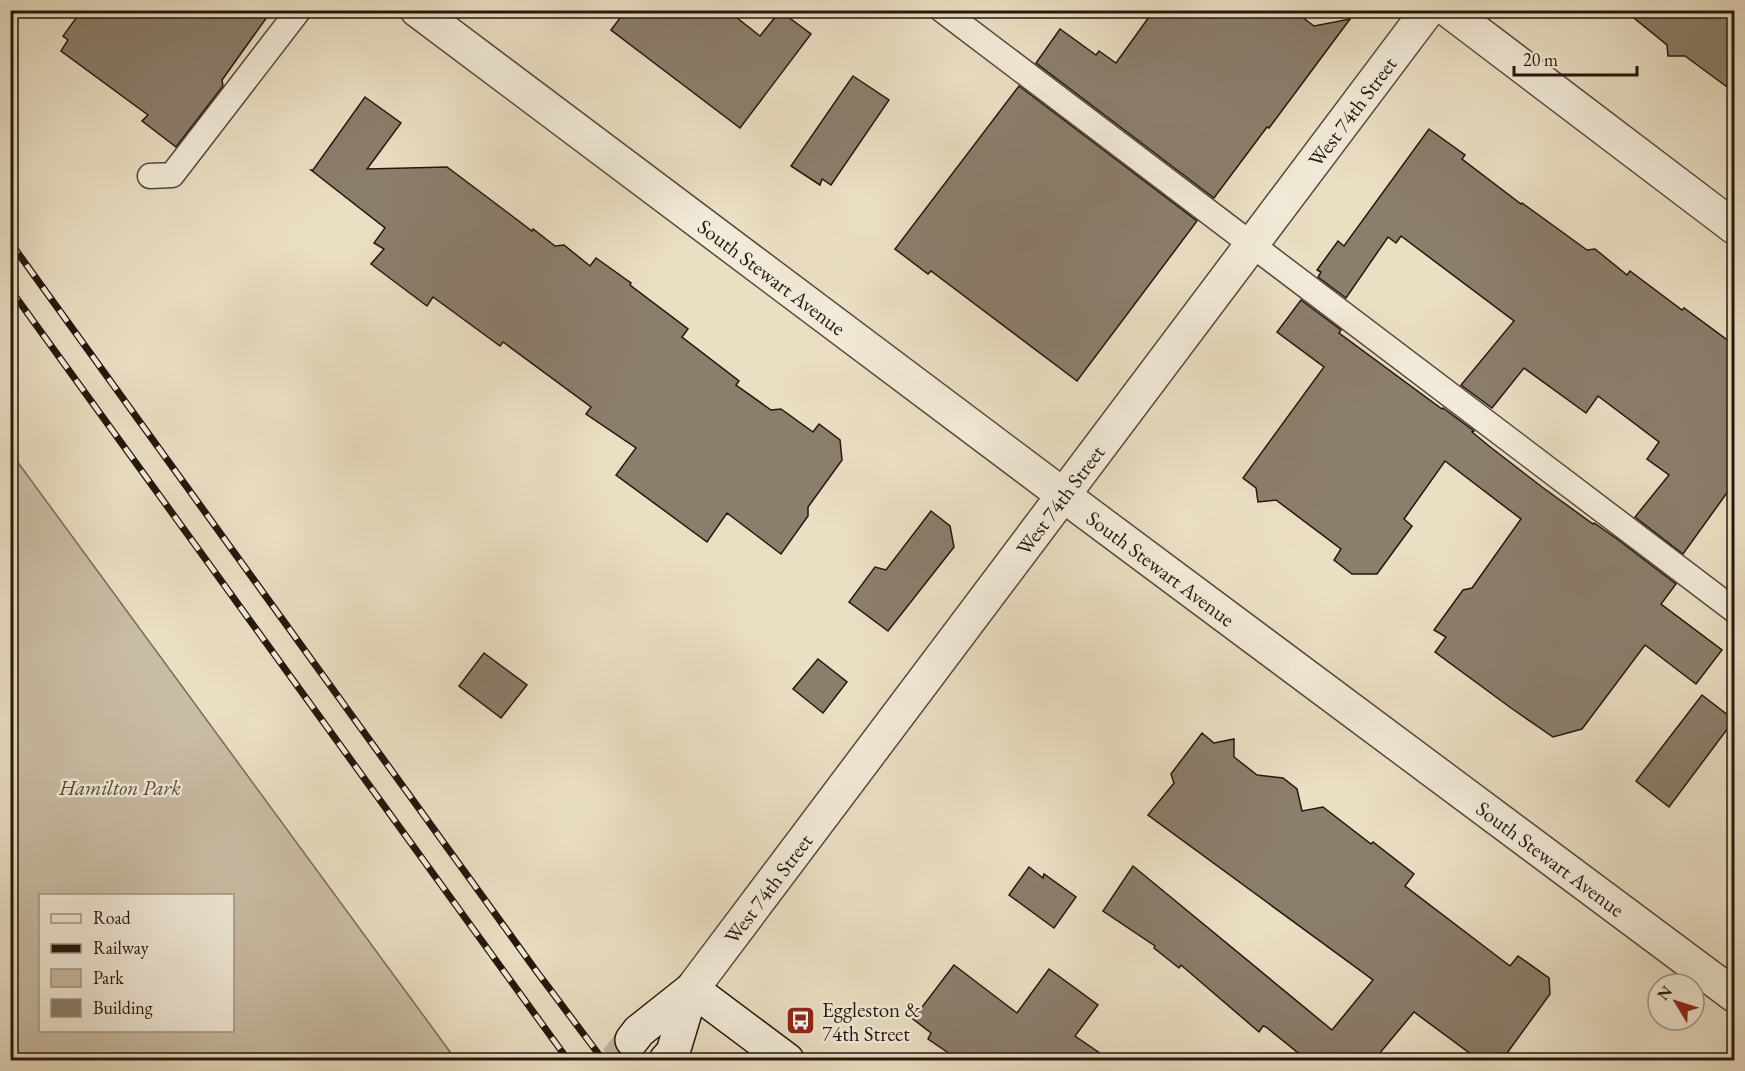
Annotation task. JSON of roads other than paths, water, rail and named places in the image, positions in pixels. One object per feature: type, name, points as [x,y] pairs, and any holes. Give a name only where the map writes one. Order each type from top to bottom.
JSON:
[{"type":"street","name":"South Stewart Avenue","points":[[417,10],[1734,995]]},
{"type":"street","name":"West 74th Street","points":[[632,1040],[639,1031],[692,989],[1428,10]]},
{"type":"street","points":[[1448,10],[1734,227]]},
{"type":"street","name":"West 74th Street","points":[[666,1060],[673,1052],[692,989]]},
{"type":"street","points":[[692,989],[787,1060]]},
{"type":"lane","points":[[150,176],[172,175],[299,10]]},
{"type":"lane","points":[[942,10],[1734,610]]},
{"type":"tunnel","points":[[616,1060],[632,1040]]},
{"type":"railway","points":[[10,242],[603,1060]]},
{"type":"railway","points":[[10,289],[568,1060]]},
{"type":"place","name":"Eggleston & 74th Street","points":[[801,1021]]},
{"type":"park label","name":"Hamilton Park","points":[[120,787]]}]
